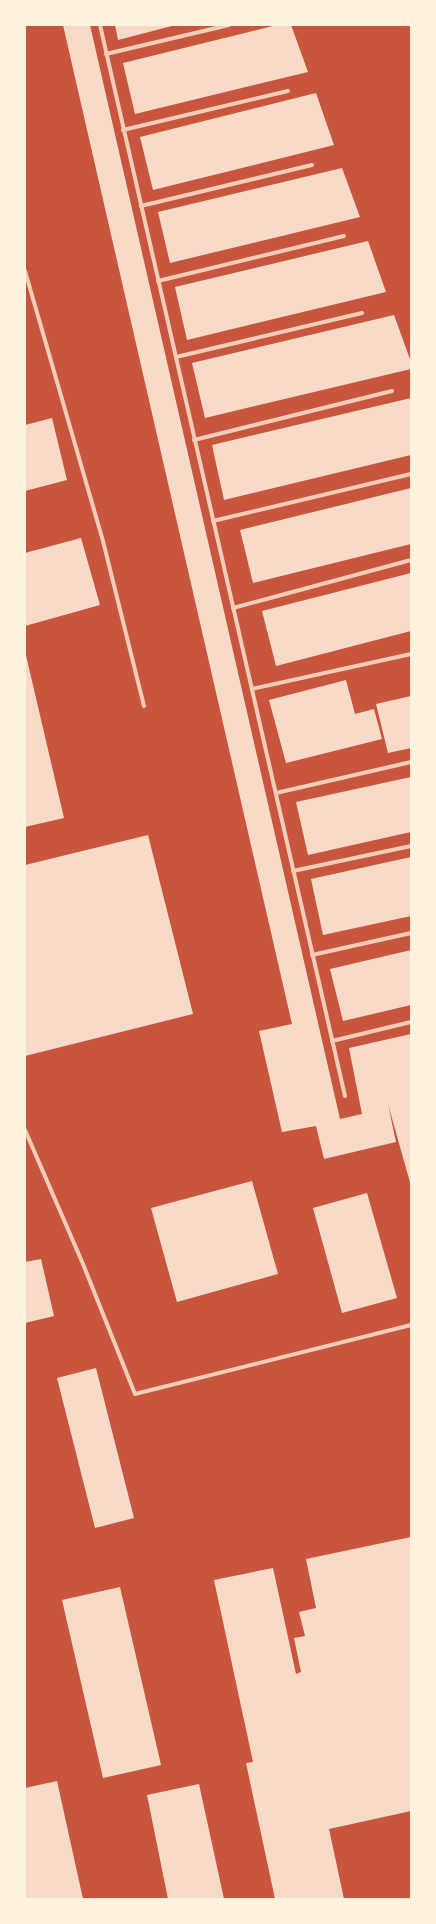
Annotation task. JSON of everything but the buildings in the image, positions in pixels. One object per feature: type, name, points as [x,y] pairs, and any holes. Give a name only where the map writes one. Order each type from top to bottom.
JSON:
[{"type":"lane","points":[[100,25],[345,1096]]},
{"type":"lane","points":[[106,54],[229,25]]},
{"type":"lane","points":[[123,130],[288,91]]},
{"type":"lane","points":[[141,206],[312,165]]},
{"type":"lane","points":[[158,281],[344,236]]},
{"type":"lane","points":[[25,271],[103,541],[144,706]]},
{"type":"lane","points":[[176,357],[362,313]]},
{"type":"lane","points":[[194,440],[392,391]]},
{"type":"lane","points":[[213,522],[411,474]]},
{"type":"lane","points":[[233,608],[411,560]]},
{"type":"lane","points":[[252,689],[411,654]]},
{"type":"lane","points":[[276,793],[411,762]]},
{"type":"lane","points":[[293,871],[411,846]]},
{"type":"lane","points":[[312,955],[411,933]]},
{"type":"lane","points":[[332,1041],[411,1022]]},
{"type":"lane","points":[[25,1130],[83,1264],[135,1394],[411,1324]]}]
